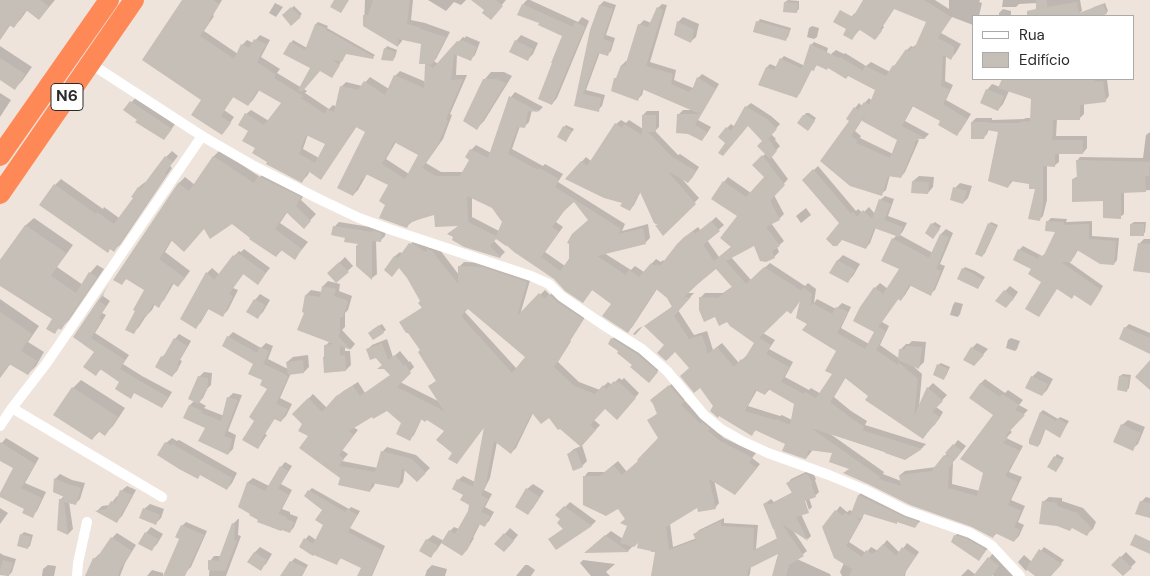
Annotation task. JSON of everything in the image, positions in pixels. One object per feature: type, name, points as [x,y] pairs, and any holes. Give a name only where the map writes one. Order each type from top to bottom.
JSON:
[{"type":"highway","name":"N6","points":[[0,156],[109,0]]},
{"type":"highway","name":"N6","points":[[0,194],[134,0]]},
{"type":"street","points":[[73,52],[202,136],[254,166],[321,200],[359,218],[460,254],[531,276],[549,284],[561,296],[642,349],[667,371],[704,415],[721,429],[768,453],[838,479],[907,510],[970,534],[991,545],[1020,576]]},
{"type":"street","points":[[0,426],[46,364],[202,136]]},
{"type":"street","points":[[12,408],[162,497]]},
{"type":"street","points":[[77,576],[87,522]]},
{"type":"building","points":[[0,0],[40,0],[49,7],[39,20],[26,10],[14,28],[9,25],[0,39]]},
{"type":"building","points":[[182,0],[213,0],[219,4],[200,36],[234,59],[241,44],[249,48],[254,39],[266,44],[257,62],[276,75],[274,78],[303,96],[301,98],[325,114],[327,109],[334,112],[340,86],[358,90],[364,81],[385,95],[394,75],[424,88],[425,64],[419,64],[421,44],[398,39],[398,47],[363,26],[363,15],[368,15],[373,0],[410,0],[407,24],[446,37],[432,65],[427,64],[433,68],[457,41],[460,42],[461,40],[477,47],[471,61],[454,54],[451,80],[463,79],[446,119],[448,120],[438,145],[422,168],[436,176],[460,176],[469,160],[465,157],[470,149],[488,158],[509,96],[539,112],[528,111],[525,128],[518,127],[508,154],[559,179],[555,187],[621,229],[619,234],[643,228],[646,244],[597,256],[626,275],[629,270],[639,277],[651,263],[655,266],[657,264],[660,266],[684,237],[693,231],[695,234],[711,221],[720,231],[703,245],[714,261],[731,247],[720,238],[737,216],[711,199],[723,181],[746,197],[764,177],[752,165],[762,155],[785,185],[770,201],[780,220],[766,227],[780,246],[772,251],[775,258],[766,262],[760,261],[754,246],[726,261],[746,284],[764,267],[802,291],[803,287],[812,294],[810,307],[812,303],[832,314],[836,307],[848,312],[837,333],[865,349],[874,332],[853,321],[874,287],[883,294],[899,269],[881,261],[892,238],[929,258],[940,234],[949,237],[936,269],[941,271],[931,296],[909,285],[901,301],[898,299],[878,327],[886,331],[876,350],[898,365],[898,362],[918,379],[914,416],[927,387],[943,401],[932,412],[940,417],[934,426],[923,439],[865,400],[868,396],[845,378],[830,402],[864,427],[862,430],[922,449],[905,460],[811,428],[880,477],[879,479],[901,486],[899,475],[934,471],[932,470],[944,455],[952,458],[945,453],[953,444],[962,451],[955,460],[953,458],[953,463],[949,468],[948,488],[977,496],[983,473],[960,459],[993,415],[969,398],[980,383],[1000,397],[1002,394],[1019,405],[1015,410],[1025,415],[1006,435],[1008,437],[1003,443],[1020,451],[1005,476],[1018,482],[1008,505],[1021,511],[1014,527],[1020,530],[1014,542],[995,533],[993,538],[972,527],[910,505],[843,473],[849,469],[829,462],[832,453],[808,450],[807,458],[805,459],[782,451],[785,444],[755,430],[752,436],[719,416],[718,418],[710,411],[713,406],[700,388],[694,393],[680,376],[689,368],[675,352],[666,361],[657,353],[664,345],[644,326],[672,307],[667,298],[656,289],[628,333],[602,316],[611,304],[592,290],[583,303],[565,291],[554,279],[496,239],[490,246],[500,258],[464,247],[452,240],[453,237],[447,234],[458,226],[435,227],[434,215],[410,222],[407,228],[379,218],[385,205],[379,201],[388,185],[366,174],[353,196],[337,188],[365,132],[356,127],[321,180],[308,171],[302,183],[266,164],[267,162],[252,153],[255,148],[242,141],[248,131],[238,125],[245,113],[264,125],[281,103],[258,90],[248,106],[233,97],[221,116],[231,123],[222,135],[191,115],[201,100],[142,60]],"holes":[[[306,135],[325,144],[315,163],[299,154]],[[394,142],[418,155],[405,179],[382,164]],[[467,196],[492,208],[502,222],[496,236],[468,222]],[[574,202],[588,220],[572,234],[567,243],[569,244],[569,259],[560,271],[541,257],[559,232],[552,227],[563,212]],[[716,269],[732,287],[718,298],[699,297],[699,310],[704,322],[715,317],[719,326],[727,322],[754,343],[743,361],[741,359],[734,367],[717,347],[708,354],[702,335],[689,339],[674,316],[691,297],[684,297]],[[800,300],[796,318],[807,324],[802,330],[836,351],[825,371],[832,374],[816,398],[781,382],[789,367],[766,354],[771,345],[759,338],[787,311],[791,314]],[[768,389],[794,404],[790,425],[776,419],[745,411],[755,390],[765,395]]]},
{"type":"building","points":[[334,0],[349,0],[341,13],[330,7]]},
{"type":"building","points":[[471,0],[496,0],[503,6],[491,20],[482,13],[484,10]]},
{"type":"building","points":[[863,0],[924,0],[951,17],[938,38],[954,47],[954,54],[951,60],[943,55],[941,86],[950,90],[943,104],[967,119],[957,136],[938,125],[940,121],[912,106],[902,126],[926,139],[917,139],[901,178],[888,176],[882,196],[850,186],[820,161],[849,121],[846,119],[854,107],[858,110],[864,102],[869,105],[875,90],[848,76],[846,79],[828,68],[827,70],[816,65],[814,71],[811,70],[797,98],[758,85],[766,67],[774,70],[780,58],[802,69],[810,44],[840,57],[863,71],[865,66],[886,76],[906,49],[909,52],[912,47],[914,49],[926,22],[894,9],[875,40],[858,30],[852,40],[843,35],[846,29],[833,22],[840,10],[853,17]],"holes":[[[867,111],[862,121],[897,140],[890,158],[856,143],[858,141],[851,136]]]},
{"type":"building","points":[[1036,0],[1047,0],[1047,7],[1077,2],[1079,13],[1103,4],[1107,14],[1027,15],[1027,11],[1036,9]]},
{"type":"building","points":[[784,2],[798,3],[797,13],[783,12]]},
{"type":"building","points":[[522,4],[573,27],[575,22],[585,27],[552,105],[538,99],[562,36],[538,25],[539,23],[517,15]]},
{"type":"building","points":[[599,5],[613,9],[603,39],[612,42],[608,56],[598,53],[583,94],[601,98],[599,112],[574,106],[590,30]]},
{"type":"building","points":[[291,7],[301,17],[291,26],[282,15]]},
{"type":"building","points":[[657,7],[663,10],[646,66],[673,74],[671,84],[689,92],[692,90],[697,77],[716,89],[695,125],[707,132],[702,141],[688,134],[676,133],[677,114],[700,114],[642,89],[638,101],[611,91],[614,78],[616,78],[621,65],[625,66],[638,24],[648,27]]},
{"type":"building","points":[[677,21],[694,30],[691,43],[674,35]]},
{"type":"building","points":[[756,21],[789,30],[786,41],[753,32]]},
{"type":"building","points":[[315,24],[326,28],[326,30],[374,57],[373,59],[346,54],[342,62],[331,59],[340,65],[332,78],[320,71],[302,92],[298,90],[310,68],[283,54],[290,42],[305,50]]},
{"type":"building","points":[[515,40],[533,49],[528,61],[509,52]]},
{"type":"building","points":[[384,48],[395,52],[393,61],[381,60]]},
{"type":"building","points":[[0,58],[25,74],[15,90],[0,80]]},
{"type":"building","points":[[483,79],[496,79],[506,83],[477,130],[463,121]]},
{"type":"building","points":[[1002,80],[1103,81],[1106,102],[1080,105],[1080,120],[1053,120],[1052,140],[1083,140],[1083,154],[1055,154],[1055,167],[1043,166],[1043,205],[1040,221],[1028,219],[1035,189],[1029,189],[1029,184],[1010,181],[1008,188],[988,181],[998,132],[987,130],[984,139],[971,139],[971,122],[1020,123],[1030,121],[1031,99],[998,88]]},
{"type":"building","points":[[986,89],[1004,96],[998,111],[980,103]]},
{"type":"building","points":[[130,101],[172,129],[164,140],[135,122],[137,120],[123,110]]},
{"type":"building","points":[[745,106],[767,119],[777,129],[768,139],[777,151],[770,159],[757,146],[762,141],[748,126],[723,156],[718,153],[725,143],[718,137],[726,127],[731,131]]},
{"type":"building","points":[[642,115],[656,115],[656,132],[648,132],[674,159],[696,171],[688,183],[669,173],[696,204],[663,236],[655,225],[658,225],[654,223],[640,192],[637,198],[635,196],[636,199],[630,211],[620,206],[622,203],[604,198],[565,179],[581,161],[587,166],[615,123],[622,128],[624,124],[642,135]]},
{"type":"building","points":[[803,115],[807,115],[815,121],[808,131],[797,123]]},
{"type":"building","points":[[563,126],[572,131],[566,142],[557,137]]},
{"type":"building","points":[[165,156],[173,162],[165,173],[167,174],[114,252],[110,249],[108,253],[39,205],[54,184],[96,214],[97,212],[114,224],[133,198],[131,197],[138,187],[141,188]]},
{"type":"building","points":[[213,156],[254,183],[258,176],[301,197],[296,206],[311,221],[304,229],[286,212],[275,229],[302,249],[295,260],[281,250],[276,257],[249,239],[232,224],[210,239],[204,229],[184,252],[171,240],[159,259],[185,278],[178,287],[172,283],[159,308],[153,304],[134,334],[125,330],[144,290],[126,279],[122,285],[113,280],[178,183],[189,191]]},
{"type":"building","points":[[1076,160],[1150,162],[1149,176],[1145,176],[1146,192],[1121,193],[1121,219],[1103,218],[1103,201],[1072,202],[1072,179],[1077,179]]},
{"type":"building","points":[[813,169],[851,214],[853,212],[857,217],[863,210],[872,219],[879,199],[891,204],[884,220],[903,227],[899,237],[874,228],[866,249],[842,240],[837,246],[833,246],[826,239],[839,223],[802,180]]},
{"type":"building","points":[[912,181],[929,182],[928,194],[911,193]]},
{"type":"building","points":[[953,187],[967,191],[963,204],[950,200]]},
{"type":"building","points":[[1046,221],[1064,222],[1064,225],[1089,224],[1089,239],[1116,241],[1114,265],[1100,264],[1077,250],[1071,262],[1061,262],[1101,290],[1091,306],[1074,295],[1072,299],[1057,289],[1039,317],[1025,309],[1041,282],[1028,274],[1031,269],[1013,260],[1018,249],[1038,259],[1040,255],[1043,257],[1055,232],[1045,231]]},
{"type":"building","points":[[931,223],[940,229],[933,239],[925,233]]},
{"type":"building","points":[[988,223],[997,227],[982,257],[975,254]]},
{"type":"building","points":[[1130,224],[1144,224],[1144,236],[1130,236]]},
{"type":"building","points":[[25,225],[66,253],[51,276],[76,293],[89,272],[97,277],[61,330],[58,328],[55,334],[46,329],[52,319],[0,286],[0,260]]},
{"type":"building","points":[[333,226],[372,231],[372,234],[373,230],[382,234],[381,242],[372,241],[372,280],[356,266],[356,246],[358,244],[344,242],[345,238],[331,235]]},
{"type":"building","points":[[409,243],[425,252],[428,249],[432,251],[458,284],[458,266],[483,267],[527,282],[517,316],[539,293],[545,299],[549,294],[557,302],[583,319],[554,367],[574,386],[595,394],[603,385],[606,389],[614,381],[616,383],[618,381],[636,398],[617,420],[605,409],[590,425],[596,430],[581,447],[560,429],[558,430],[549,418],[541,424],[532,413],[511,454],[494,441],[486,484],[481,495],[488,499],[481,512],[490,516],[485,527],[479,524],[469,543],[471,543],[462,556],[441,543],[449,530],[455,534],[468,511],[469,505],[460,500],[463,495],[452,489],[457,479],[473,487],[484,427],[457,464],[448,459],[452,453],[436,440],[444,431],[427,420],[425,422],[421,419],[410,441],[396,434],[401,423],[387,411],[373,419],[372,417],[349,431],[354,435],[339,455],[344,459],[339,466],[375,472],[381,451],[412,459],[426,473],[417,482],[402,468],[399,488],[372,483],[370,492],[338,485],[340,478],[299,448],[308,436],[298,431],[302,424],[292,414],[308,398],[322,412],[336,396],[353,386],[360,396],[390,375],[384,369],[377,369],[382,365],[376,358],[370,360],[366,349],[382,343],[388,360],[395,355],[411,373],[397,387],[444,411],[428,386],[436,381],[418,352],[420,350],[399,322],[422,308],[407,278],[399,268],[392,277],[384,270],[394,256],[398,258]],"holes":[[[468,309],[525,357],[512,373],[461,316]]]},
{"type":"building","points":[[1138,243],[1150,244],[1150,273],[1133,271]]},
{"type":"building","points":[[238,253],[266,273],[258,285],[243,274],[229,294],[233,296],[223,317],[208,309],[196,329],[180,319],[206,272],[214,280],[233,255],[235,257]]},
{"type":"building","points":[[837,260],[855,270],[848,283],[829,273]]},
{"type":"building","points":[[339,262],[349,272],[336,283],[327,273]]},
{"type":"building","points":[[962,268],[983,280],[978,289],[957,279]]},
{"type":"building","points":[[109,284],[99,301],[106,306],[99,318],[102,320],[91,338],[125,360],[120,369],[168,397],[162,408],[134,393],[131,399],[115,389],[119,382],[100,369],[96,376],[83,367],[94,352],[73,337]]},
{"type":"building","points":[[322,286],[336,289],[334,296],[348,301],[343,317],[340,317],[340,333],[338,336],[351,350],[340,346],[340,356],[345,355],[346,371],[324,373],[324,345],[334,344],[297,330],[304,313],[302,312],[305,295],[320,297]]},
{"type":"building","points":[[1004,290],[1014,298],[1006,308],[995,301]]},
{"type":"building","points":[[254,299],[265,305],[258,319],[246,312]]},
{"type":"building","points":[[0,312],[32,334],[21,351],[37,361],[28,375],[9,364],[0,377]]},
{"type":"building","points":[[379,325],[384,333],[373,340],[368,333]]},
{"type":"building","points":[[1124,327],[1150,338],[1150,354],[1119,339]]},
{"type":"building","points":[[227,336],[257,353],[260,347],[269,351],[263,364],[288,377],[276,404],[288,409],[281,422],[274,419],[261,440],[263,441],[258,449],[242,440],[254,421],[249,417],[267,389],[260,385],[262,380],[248,374],[253,364],[222,346]]},
{"type":"building","points":[[174,338],[187,346],[177,365],[179,366],[172,377],[155,367]]},
{"type":"building","points":[[611,338],[638,355],[658,372],[649,383],[630,367],[632,365],[617,353],[618,351],[608,344]]},
{"type":"building","points":[[906,346],[922,347],[919,369],[898,360],[899,349],[905,349]]},
{"type":"building","points":[[971,347],[984,355],[974,366],[963,360]]},
{"type":"building","points":[[303,360],[304,373],[288,375],[286,362]]},
{"type":"building","points":[[1150,360],[1150,390],[1135,377]]},
{"type":"building","points":[[937,364],[948,369],[944,380],[933,375]]},
{"type":"building","points":[[198,376],[208,378],[207,391],[205,391],[199,404],[188,399]]},
{"type":"building","points":[[1031,376],[1048,384],[1042,396],[1025,388]]},
{"type":"building","points":[[1119,376],[1129,377],[1127,392],[1117,390]]},
{"type":"building","points":[[669,385],[684,402],[681,405],[701,424],[702,422],[710,429],[708,431],[720,441],[753,458],[749,463],[757,468],[735,495],[709,479],[716,509],[698,512],[697,508],[666,527],[669,550],[696,540],[693,534],[721,521],[721,526],[754,528],[753,551],[777,539],[763,504],[767,502],[769,505],[792,493],[786,483],[805,474],[808,475],[813,484],[811,484],[816,497],[805,501],[809,513],[796,517],[808,541],[782,524],[804,556],[789,565],[786,576],[772,576],[778,554],[748,569],[747,576],[651,576],[655,552],[637,548],[638,543],[634,547],[620,543],[627,526],[620,523],[625,519],[618,509],[606,516],[583,505],[583,476],[600,476],[613,465],[622,475],[638,461],[658,438],[647,420],[657,414],[650,400]]},
{"type":"building","points":[[72,387],[118,417],[105,436],[98,431],[92,440],[53,415]]},
{"type":"building","points":[[227,397],[238,400],[224,436],[232,439],[228,455],[198,441],[205,428],[183,418],[189,405],[202,411],[201,413],[221,421]]},
{"type":"building","points":[[1040,412],[1056,421],[1057,418],[1067,424],[1060,438],[1045,429],[1038,447],[1029,444],[1029,440]]},
{"type":"building","points":[[1121,424],[1141,433],[1133,451],[1113,442]]},
{"type":"building","points":[[0,442],[35,464],[21,488],[42,498],[33,518],[22,513],[24,509],[0,497],[0,493],[13,468],[0,461]]},
{"type":"building","points":[[165,442],[172,446],[172,444],[232,478],[227,490],[200,475],[198,479],[157,455]]},
{"type":"building","points":[[576,450],[583,467],[573,471],[567,454]]},
{"type":"building","points":[[1054,456],[1063,461],[1056,472],[1047,467]]},
{"type":"building","points":[[280,466],[288,471],[278,489],[289,495],[278,514],[294,522],[290,533],[257,522],[258,520],[238,507],[247,482],[265,491]]},
{"type":"building","points":[[54,478],[81,488],[76,505],[64,502],[68,535],[57,530],[59,499],[64,497],[53,492]]},
{"type":"building","points":[[526,488],[540,497],[528,515],[515,507]]},
{"type":"building","points":[[120,490],[132,495],[117,523],[95,511],[106,509],[111,501],[115,503]]},
{"type":"building","points":[[308,490],[345,512],[347,509],[357,515],[348,532],[382,550],[371,576],[357,576],[361,568],[340,558],[337,565],[313,556],[299,547],[304,538],[313,544],[323,525],[315,520],[322,510],[304,496]]},
{"type":"building","points":[[858,495],[919,522],[915,528],[864,514],[862,519],[856,517],[860,521],[846,546],[862,557],[866,550],[873,554],[883,544],[896,556],[902,547],[916,556],[903,576],[849,576],[852,569],[834,558],[822,527],[835,510],[843,516],[845,513],[850,516]]},
{"type":"building","points":[[1042,501],[1057,503],[1057,506],[1077,513],[1092,528],[1087,536],[1072,528],[1070,531],[1057,526],[1039,524]]},
{"type":"building","points":[[1140,501],[1150,503],[1150,518],[1135,514]]},
{"type":"building","points":[[564,506],[592,526],[556,550],[548,539],[563,529],[557,523],[560,519],[555,515]]},
{"type":"building","points":[[143,508],[160,515],[156,525],[139,518]]},
{"type":"building","points":[[232,523],[235,524],[234,540],[237,541],[225,571],[208,570],[208,560],[218,561]]},
{"type":"building","points":[[181,525],[204,535],[185,576],[163,576],[179,539],[175,537]]},
{"type":"building","points":[[145,532],[158,539],[152,551],[138,544]]},
{"type":"building","points":[[504,533],[514,541],[504,552],[494,544]]},
{"type":"building","points":[[20,534],[31,537],[28,549],[17,546]]},
{"type":"building","points":[[1135,534],[1150,541],[1150,554],[1130,545]]},
{"type":"building","points":[[605,535],[629,552],[584,553]]},
{"type":"building","points":[[954,535],[967,539],[986,550],[979,561],[951,542]]},
{"type":"building","points":[[111,537],[132,551],[120,569],[118,576],[85,576],[93,558],[96,559]]},
{"type":"building","points":[[426,539],[438,546],[431,558],[419,551]]},
{"type":"building","points":[[1039,549],[1062,564],[1051,576],[1035,576],[1026,569]]},
{"type":"building","points":[[254,552],[267,560],[261,571],[247,562]]},
{"type":"building","points":[[1120,556],[1132,568],[1123,576],[1111,565]]},
{"type":"building","points":[[988,557],[999,566],[992,576],[973,576]]},
{"type":"building","points":[[3,560],[13,563],[9,576],[0,575]]},
{"type":"building","points":[[290,561],[306,568],[301,576],[280,576]]}]
